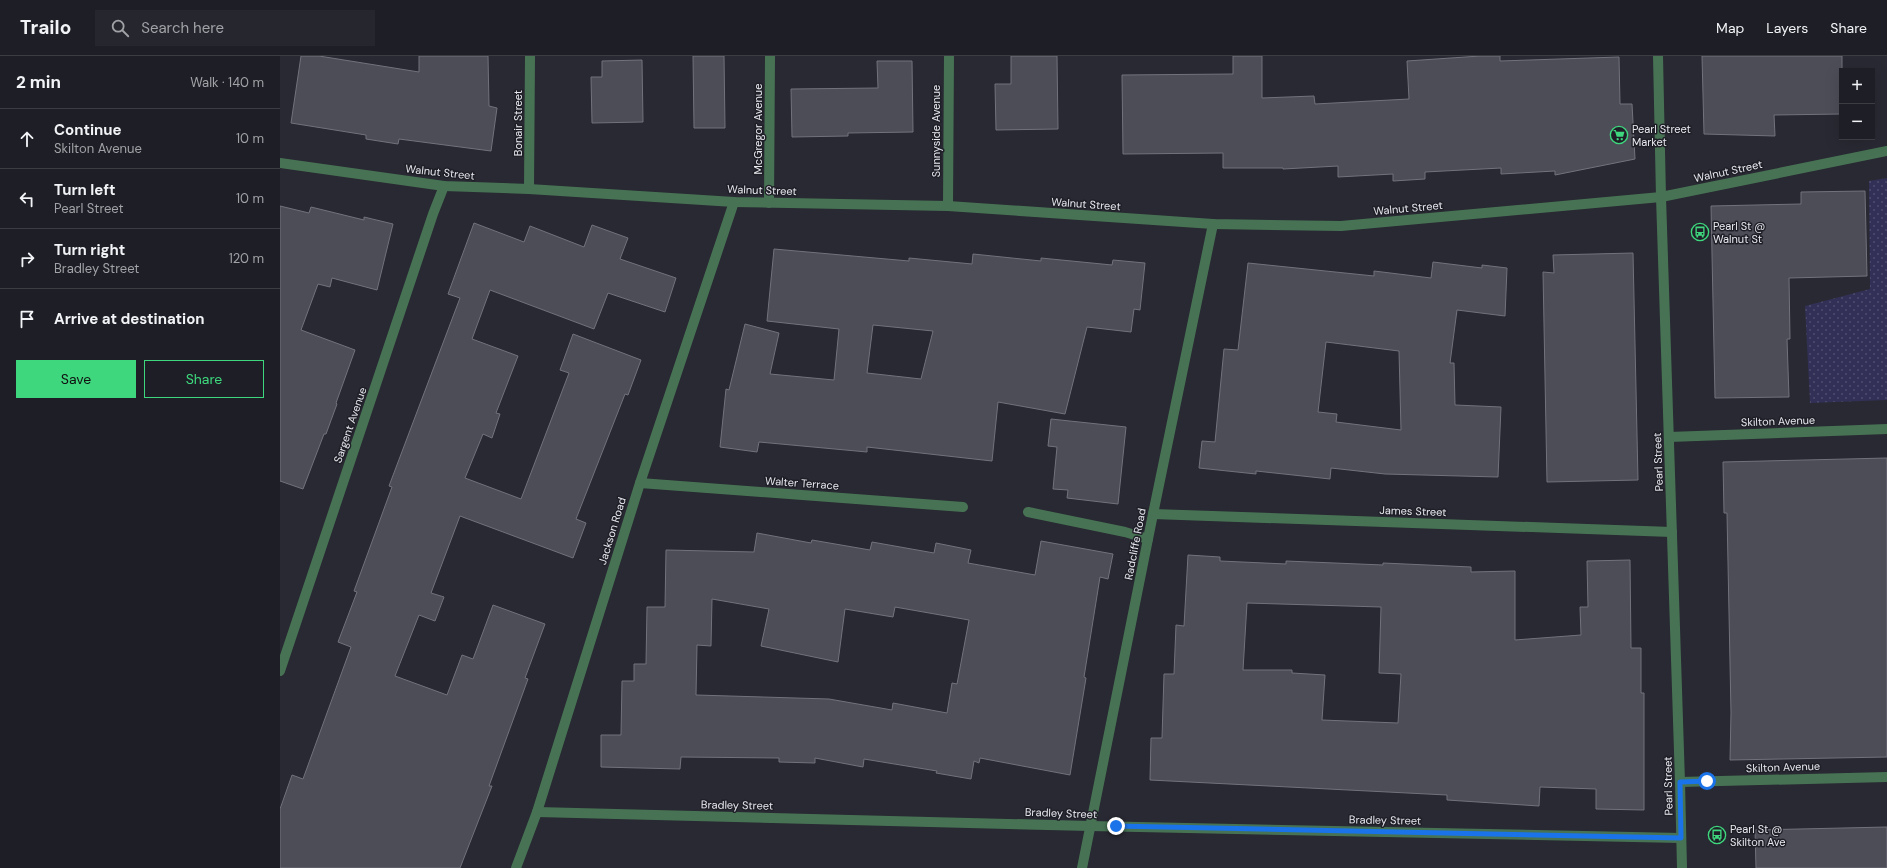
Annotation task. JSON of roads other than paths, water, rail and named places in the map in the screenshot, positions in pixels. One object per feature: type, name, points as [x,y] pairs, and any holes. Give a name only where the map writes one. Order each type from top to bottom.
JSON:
[{"type":"street","name":"Bonair Street","points":[[529,190],[530,56]]},
{"type":"street","name":"McGregor Avenue","points":[[769,203],[770,56]]},
{"type":"street","name":"Sunnyside Avenue","points":[[948,206],[949,56]]},
{"type":"street","name":"Pearl Street","points":[[1658,56],[1682,868]]},
{"type":"street","name":"Walnut Street","points":[[280,162],[444,186],[734,202],[948,206],[1214,224],[1341,226],[1661,197],[1887,151]]},
{"type":"street","name":"Sargent Avenue","points":[[280,672],[433,214],[444,186]]},
{"type":"street","name":"Jackson Road","points":[[516,868],[537,812],[640,483],[734,202]]},
{"type":"street","name":"Radcliffe Road","points":[[1082,868],[1153,514],[1214,224]]},
{"type":"street","name":"Skilton Avenue","points":[[1669,437],[1887,429]]},
{"type":"street","name":"Walter Terrace","points":[[640,483],[963,507]]},
{"type":"street","points":[[1028,512],[1125,532],[1148,539]]},
{"type":"street","name":"James Street","points":[[1153,514],[1672,532]]},
{"type":"street","name":"Skilton Avenue","points":[[1680,782],[1887,777]]},
{"type":"street","name":"Bradley Street","points":[[537,812],[1090,826],[1681,838]]},
{"type":"place","name":"Pearl Street Market","points":[[1619,135]]},
{"type":"place","name":"Pearl St @ Walnut St","points":[[1700,232]]},
{"type":"place","name":"Pearl St @ Skilton Ave","points":[[1717,835]]}]
